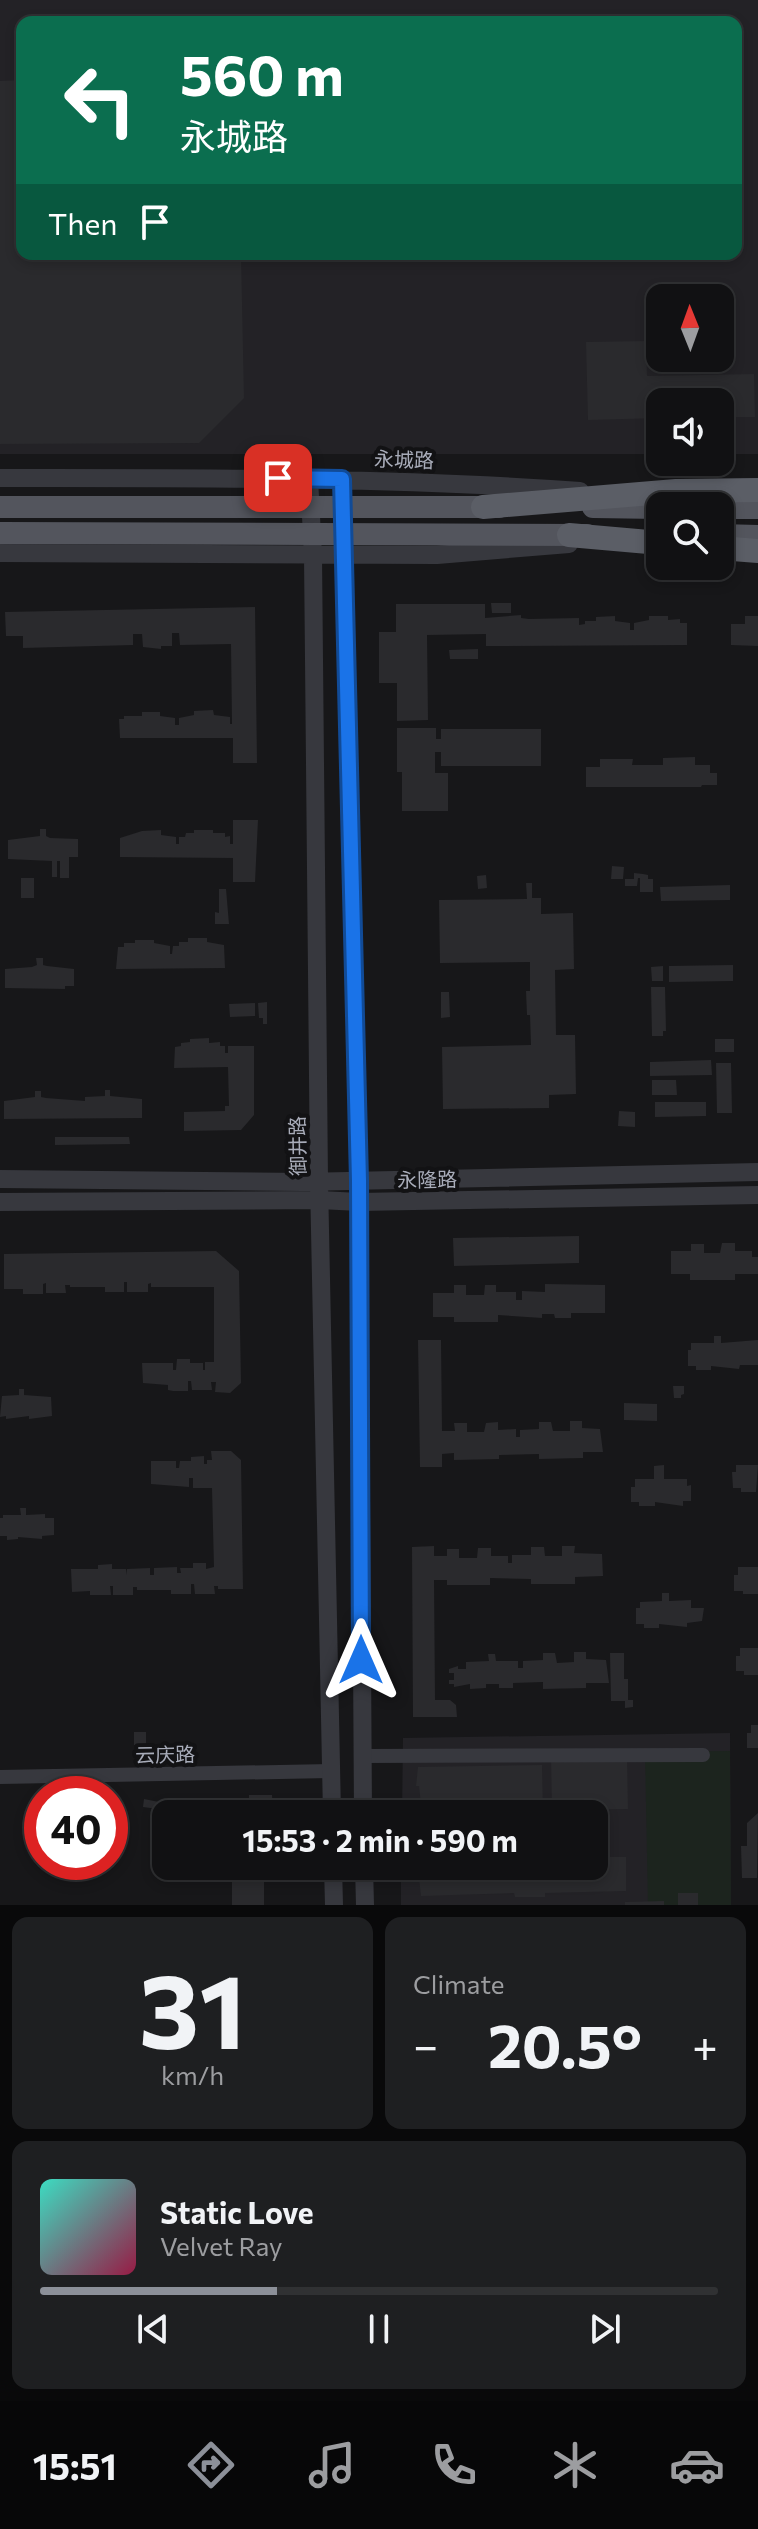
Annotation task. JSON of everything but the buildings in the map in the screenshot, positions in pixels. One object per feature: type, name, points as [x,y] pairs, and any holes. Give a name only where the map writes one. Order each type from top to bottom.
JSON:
[{"type":"highway","points":[[483,507],[676,491],[758,490]]},
{"type":"highway","points":[[569,535],[646,538]]},
{"type":"highway","points":[[734,549],[758,551]]},
{"type":"main road","points":[[0,507],[646,508]]},
{"type":"main road","points":[[734,508],[758,508]]},
{"type":"main road","points":[[0,533],[569,535]]},
{"type":"main road","points":[[734,537],[758,537]]},
{"type":"street","name":"永城路","points":[[0,478],[342,479],[470,483],[758,501]]},
{"type":"street","name":"御井路","points":[[309,478],[313,555],[319,1181],[332,1800]]},
{"type":"street","points":[[342,479],[359,1181],[363,1800]]},
{"type":"street","points":[[0,553],[437,555],[591,541],[646,539]]},
{"type":"street","name":"永隆路","points":[[0,1179],[359,1181],[758,1172]]},
{"type":"street","name":"永隆路","points":[[0,1202],[359,1202],[758,1195]]},
{"type":"street","points":[[362,1756],[703,1755]]},
{"type":"street","name":"云庆路","points":[[0,1777],[331,1771]]},
{"type":"street","points":[[333,1880],[334,1905]]},
{"type":"street","points":[[364,1880],[365,1905]]},
{"type":"shaded area","points":[[0,0],[758,0],[758,454],[734,454],[734,388],[646,388],[646,454],[0,454]]},
{"type":"shaded area","points":[[730,1733],[731,1905],[401,1905],[401,1880],[608,1880],[608,1800],[402,1800],[403,1738]]},
{"type":"shaded area","points":[[730,1751],[731,1905],[648,1905],[645,1752]]},
{"type":"route","points":[[278,478],[342,479],[359,1181],[361,1660]]}]
